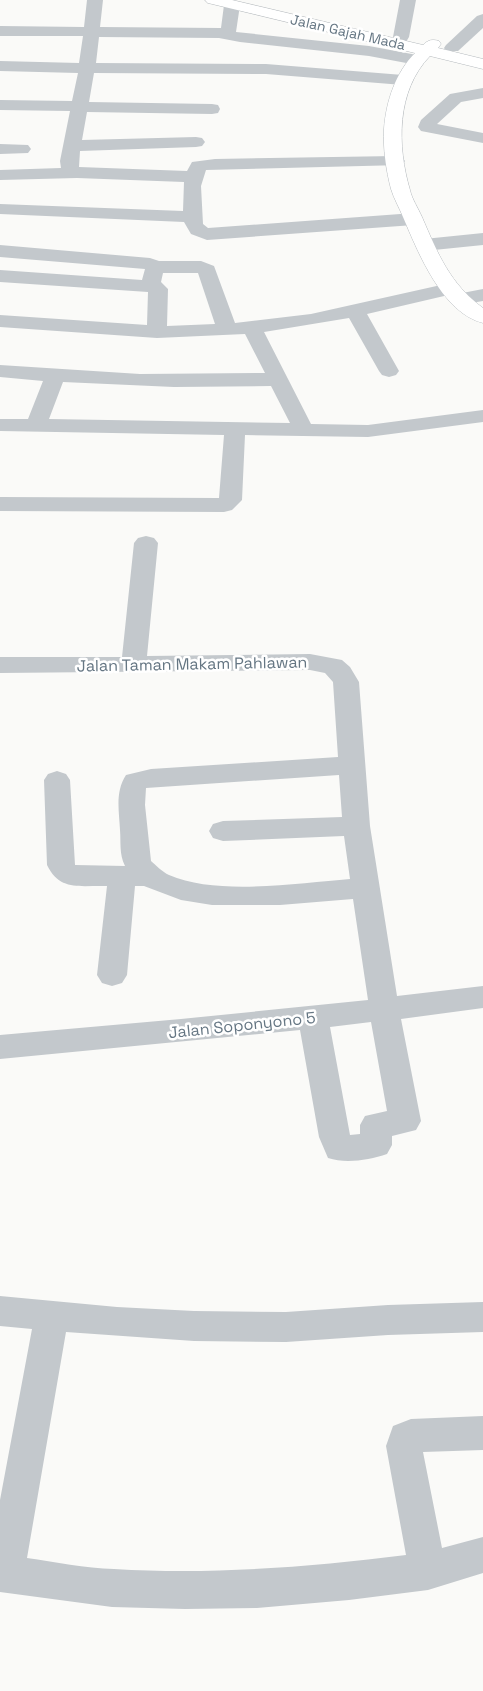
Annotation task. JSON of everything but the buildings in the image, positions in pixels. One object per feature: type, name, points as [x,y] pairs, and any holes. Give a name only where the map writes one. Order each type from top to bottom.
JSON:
[{"type":"main road","name":"Jalan Gajah Mada","points":[[213,0],[240,2],[399,40],[425,52],[483,66]]},
{"type":"main road","name":"Jalan Gajah Mada","points":[[425,52],[452,48],[483,55]]},
{"type":"main road","points":[[425,52],[396,80],[393,146],[400,189],[424,244],[454,294],[483,318]]},
{"type":"main road","points":[[396,80],[483,66]]},
{"type":"street","points":[[77,173],[70,169],[72,146],[87,68],[95,0]]},
{"type":"street","points":[[399,40],[408,0]]},
{"type":"street","points":[[224,34],[228,32],[240,2]]},
{"type":"street","points":[[452,48],[483,19]]},
{"type":"street","points":[[0,32],[224,34],[225,36],[240,38],[369,50],[425,52]]},
{"type":"street","points":[[0,66],[266,69],[396,80]]},
{"type":"street","points":[[483,93],[456,98],[427,124],[427,127],[483,138]]},
{"type":"street","points":[[0,105],[212,109]]},
{"type":"street","points":[[72,146],[196,142]]},
{"type":"street","points":[[0,149],[22,149]]},
{"type":"street","points":[[396,161],[205,164],[198,166],[193,177],[192,216],[194,227],[207,234],[414,218]]},
{"type":"street","points":[[0,175],[77,173],[193,177]]},
{"type":"street","points":[[0,209],[192,216]]},
{"type":"street","points":[[424,244],[483,239]]},
{"type":"street","points":[[0,251],[150,264],[155,266],[201,267],[207,270],[228,330]]},
{"type":"street","points":[[150,287],[155,266]]},
{"type":"street","points":[[0,276],[158,289],[157,332]]},
{"type":"street","points":[[0,321],[86,329],[157,332],[228,330],[252,328],[454,294],[483,294]]},
{"type":"street","points":[[355,310],[389,371]]},
{"type":"street","points":[[252,328],[304,430]]},
{"type":"street","points":[[0,371],[55,376],[173,381],[279,380]]},
{"type":"street","points":[[36,425],[55,376]]},
{"type":"street","points":[[0,425],[368,431],[483,416]]},
{"type":"street","points":[[0,504],[224,505],[231,500],[235,430]]},
{"type":"street","points":[[134,665],[146,543]]},
{"type":"street","name":"Jalan Taman Makam Pahlawan","points":[[0,665],[310,662],[333,666],[341,673],[346,682],[356,826],[364,888],[405,1121],[376,1124],[376,1145],[339,1149],[335,1137],[313,1018]]},
{"type":"street","points":[[112,974],[139,866],[135,856],[131,799],[135,781],[152,778],[352,766]]},
{"type":"street","points":[[57,780],[60,865],[70,875],[135,876],[190,893],[235,897],[364,888]]},
{"type":"street","points":[[223,831],[356,826]]},
{"type":"street","name":"Jalan Soponyono 5","points":[[0,1047],[192,1031],[384,1010],[483,996]]},
{"type":"street","points":[[0,1310],[117,1322],[194,1326],[277,1327],[483,1317]]},
{"type":"street","points":[[52,1315],[3,1574],[112,1588],[185,1590],[275,1587],[349,1582],[428,1571],[483,1555]]},
{"type":"street","points":[[428,1571],[404,1446],[406,1438],[411,1436],[483,1433]]}]
